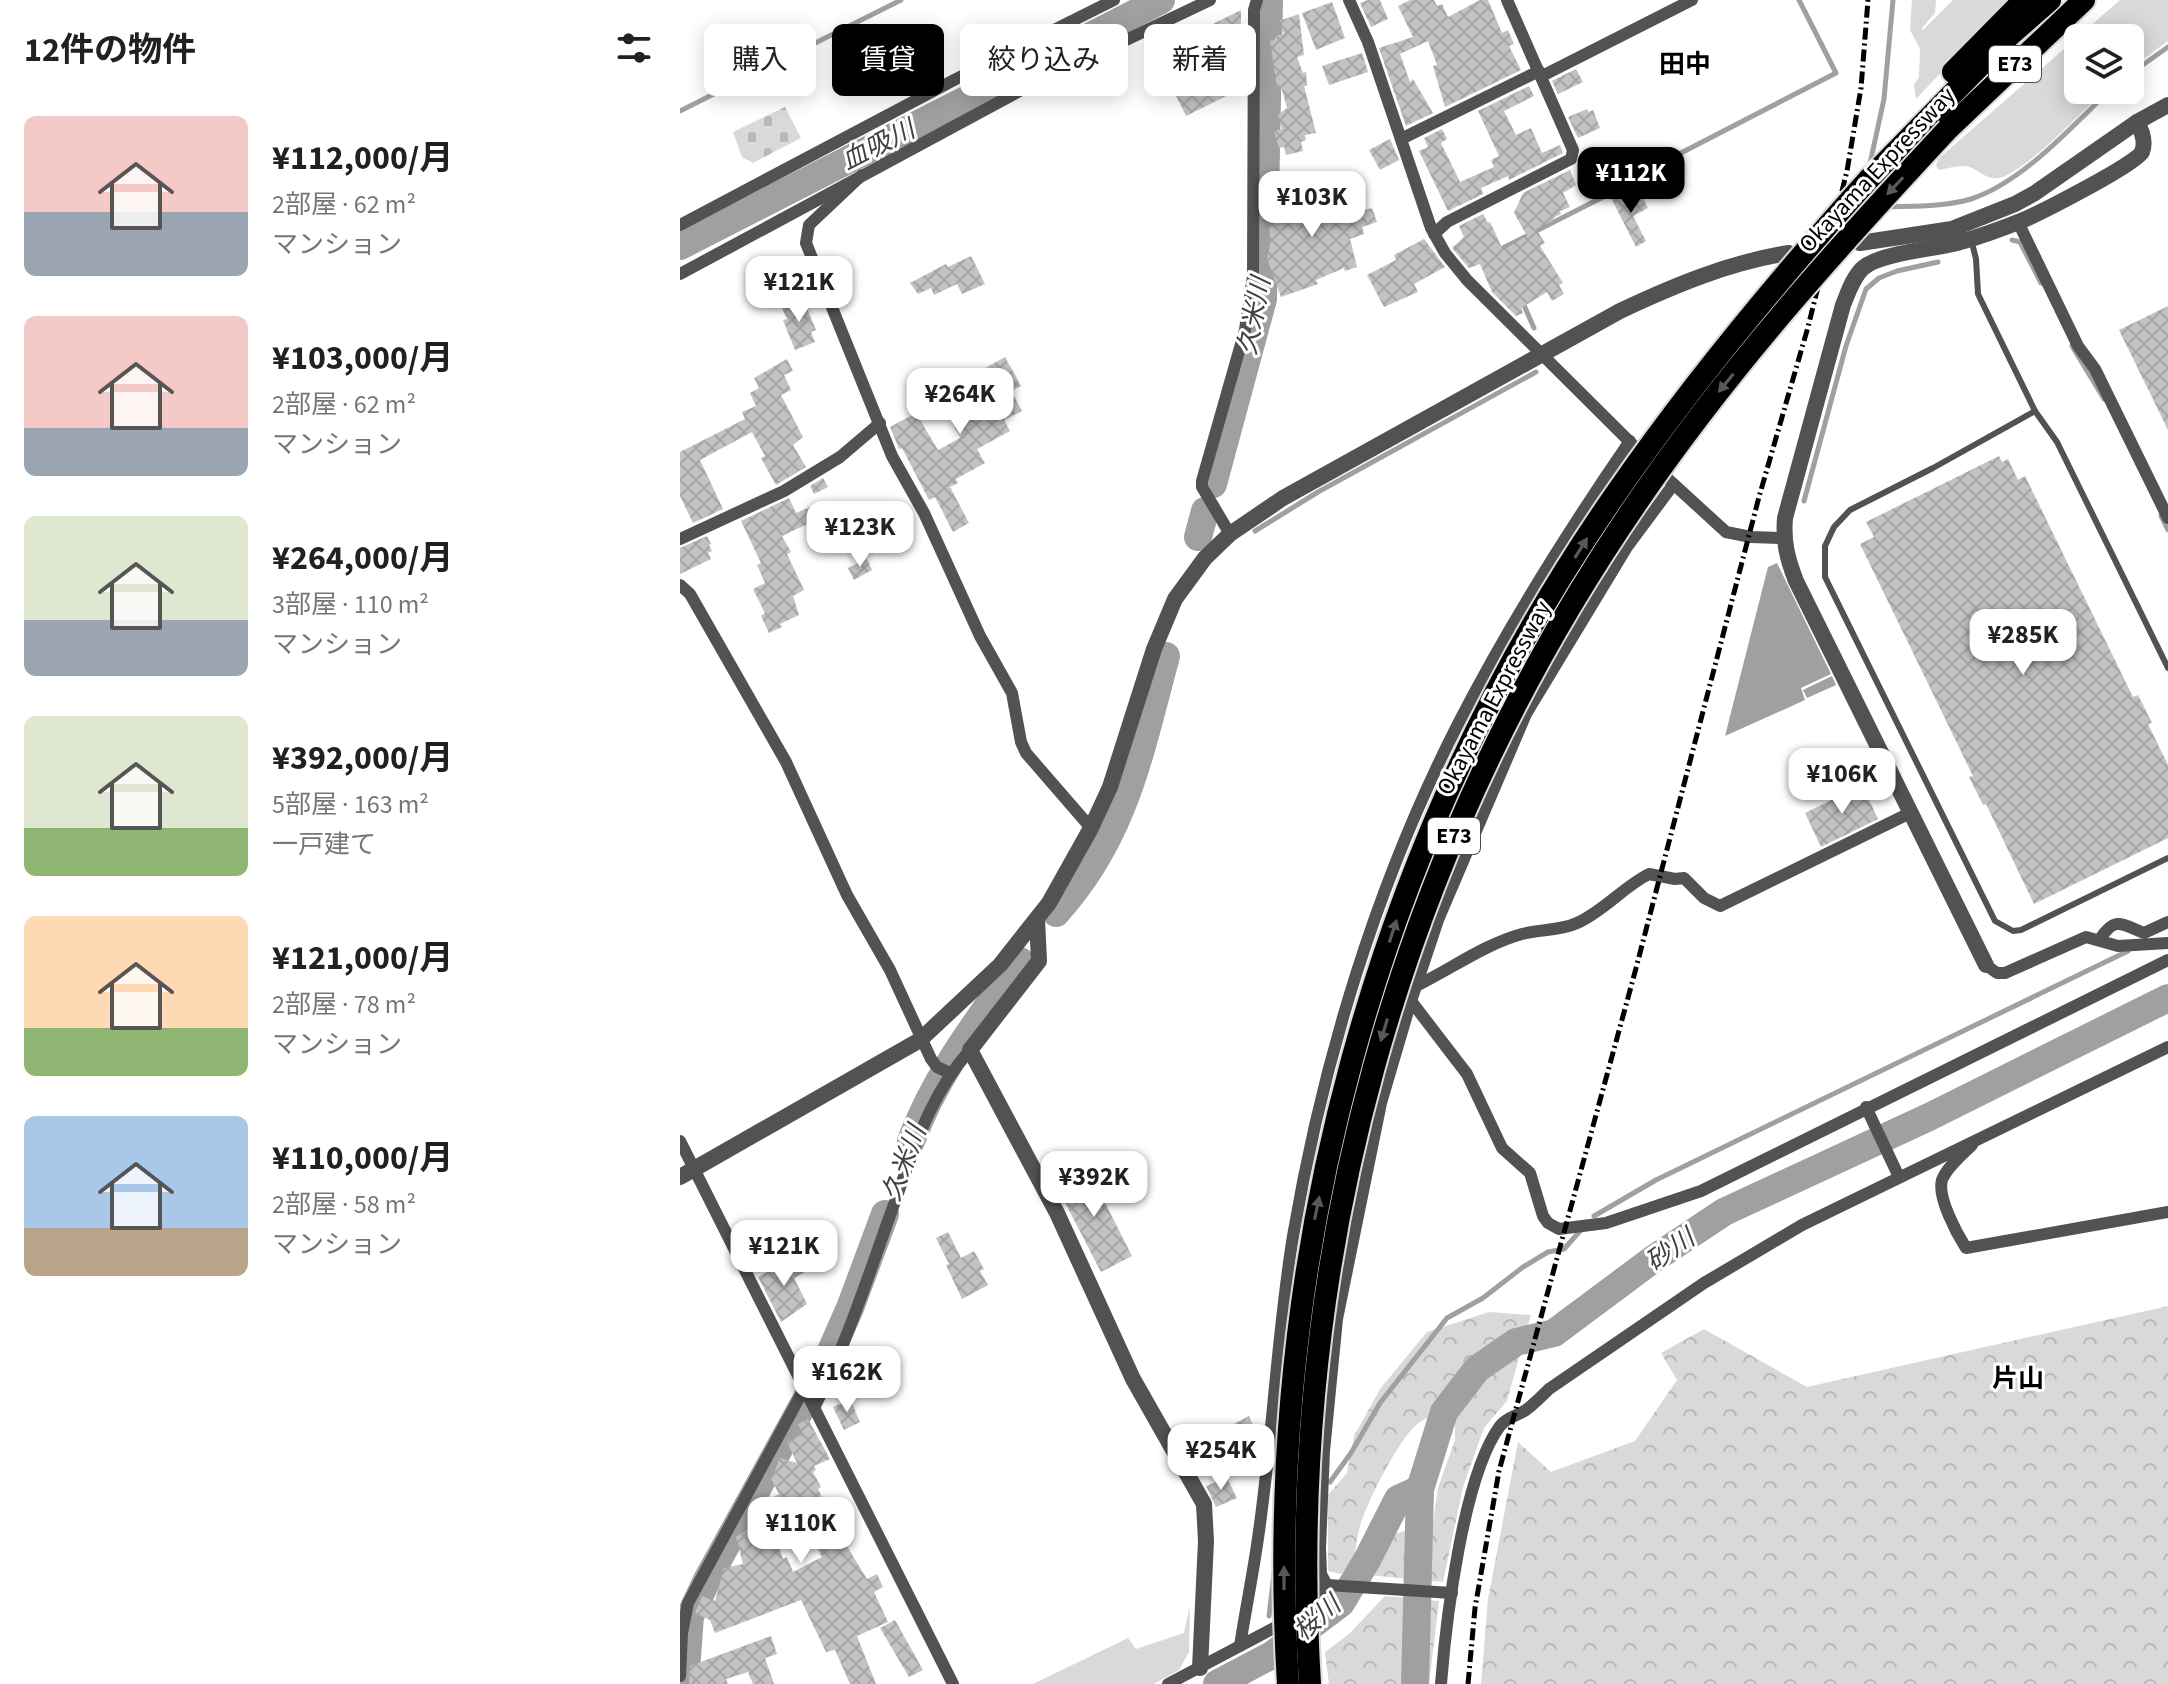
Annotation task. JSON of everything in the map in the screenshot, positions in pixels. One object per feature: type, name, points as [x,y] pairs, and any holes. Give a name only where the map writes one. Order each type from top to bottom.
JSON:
[{"type":"highway","points":[[1933,104],[1966,58],[2024,0]]},
{"type":"highway","name":"Okayama Expressway","points":[[1288,1684],[1284,1583],[1289,1421],[1310,1241],[1332,1135],[1362,1026],[1400,907],[1443,803],[1488,709],[1543,608],[1616,493],[1692,390],[1782,277],[1933,104],[2050,0]]},
{"type":"highway","name":"Okayama Expressway","points":[[1310,1684],[1306,1506],[1319,1337],[1333,1245],[1354,1139],[1383,1031],[1422,914],[1464,812],[1507,719],[1564,618],[1635,505],[1709,403],[1833,253],[1948,129],[2084,0]]},
{"type":"street","points":[[680,225],[956,79],[1114,0]]},
{"type":"street","points":[[680,274],[1027,87],[1210,0]]},
{"type":"street","points":[[1230,534],[1202,487],[1202,481],[1245,330],[1253,276],[1254,10],[1257,0]]},
{"type":"street","points":[[1349,0],[1368,42],[1406,160],[1434,234],[1445,253],[1467,280],[1673,485],[1726,532],[1751,537],[1784,538]]},
{"type":"street","points":[[1434,234],[1447,222],[1571,159],[1573,150],[1507,0]]},
{"type":"street","points":[[1401,139],[1692,0]]},
{"type":"street","points":[[1860,243],[1952,229],[2015,204],[2137,122],[2168,105]]},
{"type":"street","points":[[2137,122],[2144,143],[2137,159],[2018,222],[1971,239],[1878,259],[1863,268],[1851,284],[1843,305],[1785,518],[1784,538],[1786,555],[1796,581],[1986,965],[1997,973],[2005,973],[2086,937],[2118,946],[2168,943]]},
{"type":"street","points":[[862,175],[809,225],[806,243],[892,456],[936,537],[980,636],[1012,693],[1026,753],[1091,828]]},
{"type":"street","points":[[2018,222],[2078,346],[2095,369],[2168,518]]},
{"type":"street","points":[[687,1173],[920,1040],[1000,965],[1037,919],[1071,867],[1091,828],[1110,787],[1154,649],[1175,599],[1205,558],[1230,534],[1283,498],[1620,311],[1661,292],[1762,257],[1789,253]]},
{"type":"street","points":[[680,539],[784,491],[840,457],[880,423]]},
{"type":"street","points":[[1240,1646],[1259,1530],[1293,1238],[1317,1119],[1362,956],[1409,834],[1459,724],[1585,506],[1630,441]]},
{"type":"street","points":[[1331,1585],[1321,1574],[1320,1548],[1324,1451],[1337,1319],[1381,1103],[1411,1001],[1438,920],[1526,714],[1627,547],[1673,485]]},
{"type":"street","points":[[680,585],[690,594],[786,762],[841,882],[890,970],[920,1040],[945,1071]]},
{"type":"street","points":[[1416,986],[1491,946],[1523,934],[1578,923],[1597,913],[1649,874],[1684,878],[1704,898],[1720,906],[1910,813]]},
{"type":"street","points":[[680,1676],[682,1633],[688,1603],[809,1397],[835,1367],[945,1071],[970,1050],[1039,961],[1037,919]]},
{"type":"street","points":[[2100,939],[2110,925],[2116,923],[2144,933],[2168,922]]},
{"type":"street","points":[[1411,1001],[1467,1074],[1502,1148],[1530,1173],[1543,1216],[1559,1229],[1606,1223],[1701,1191],[2168,960]]},
{"type":"street","points":[[1441,1684],[1446,1628],[1464,1527],[1477,1477],[1501,1425],[1704,1283],[1802,1225],[1897,1173],[2168,1047]]},
{"type":"street","points":[[970,1050],[1057,1213],[1133,1379],[1204,1504],[1206,1541],[1200,1668]]},
{"type":"street","points":[[1868,1110],[1897,1173]]},
{"type":"street","points":[[1980,1137],[1943,1177],[1940,1189],[1956,1233],[1966,1248],[2168,1212]]},
{"type":"street","points":[[680,1141],[687,1173],[809,1397],[953,1684]]},
{"type":"street","points":[[1168,1684],[1287,1622],[1331,1585],[1452,1593]]},
{"type":"lane","points":[[1971,239],[1976,259],[1978,294],[2035,411],[2057,442],[2168,668]]},
{"type":"lane","points":[[2035,411],[1850,510],[1834,527],[1825,546],[1825,577],[1995,921],[2013,931],[2021,930],[2168,858]]},
{"type":"green space","points":[[1912,0],[1936,0],[1935,13],[1923,30],[1953,0],[2009,0],[1916,99],[1914,85],[1919,77],[1920,49],[1910,30]]},
{"type":"green space","points":[[2120,0],[2168,0],[2168,41],[2144,59],[2144,24],[2093,24]]},
{"type":"green space","points":[[2064,49],[2064,104],[2091,104],[2038,154],[1999,178],[1966,166],[1939,170],[1936,166],[1938,159]]},
{"type":"green space","points":[[785,107],[801,138],[753,163],[742,157],[733,132]]},
{"type":"green space","points":[[2168,1306],[2168,1684],[1481,1684],[1488,1599],[1518,1442],[1551,1472],[1635,1441],[1677,1380],[1661,1353],[1704,1329],[1807,1387]]},
{"type":"green space","points":[[1489,1312],[1531,1315],[1507,1401],[1484,1428],[1463,1487],[1443,1582],[1368,1575],[1390,1535],[1409,1530],[1432,1532],[1438,1488],[1455,1440],[1455,1411],[1428,1418],[1412,1429],[1393,1456],[1368,1505],[1351,1562],[1341,1574],[1328,1571],[1328,1495],[1347,1473],[1354,1436],[1380,1389],[1427,1332]]},
{"type":"green space","points":[[1385,1596],[1439,1601],[1429,1684],[1329,1684],[1325,1652],[1349,1634]]},
{"type":"green space","points":[[1190,1606],[1189,1652],[1179,1670],[1154,1684],[1033,1684],[1128,1638],[1136,1649],[1184,1633]]},
{"type":"shaded area","points":[[1777,563],[1831,674],[1801,688],[1805,700],[1725,736],[1768,567]]},
{"type":"shaded area","points":[[1832,676],[1836,685],[1807,698],[1803,690]]},
{"type":"building","points":[[1380,0],[1388,19],[1371,27],[1360,3]]},
{"type":"building","points":[[1410,0],[1434,0],[1437,6],[1442,4],[1448,17],[1480,0],[1488,0],[1502,33],[1508,30],[1514,44],[1509,46],[1521,70],[1445,107],[1433,66],[1437,65],[1428,41],[1400,54],[1410,82],[1413,79],[1433,113],[1406,126],[1379,48],[1413,37],[1398,6]]},
{"type":"building","points":[[1332,2],[1345,38],[1316,50],[1302,13]]},
{"type":"building","points":[[1241,10],[1241,24],[1213,24]]},
{"type":"building","points":[[1299,14],[1304,55],[1297,57],[1303,73],[1306,72],[1307,86],[1304,86],[1316,133],[1305,135],[1306,140],[1301,142],[1303,151],[1286,155],[1284,147],[1279,148],[1274,131],[1282,129],[1278,115],[1287,108],[1281,86],[1277,87],[1270,41],[1284,34],[1279,21]]},
{"type":"building","points":[[1362,53],[1368,72],[1329,85],[1322,66]]},
{"type":"building","points":[[1576,69],[1583,82],[1558,94],[1552,81]]},
{"type":"building","points":[[1529,86],[1534,96],[1504,111],[1516,135],[1531,128],[1542,153],[1560,145],[1563,153],[1509,180],[1508,176],[1481,188],[1483,194],[1448,211],[1419,151],[1428,147],[1424,138],[1442,129],[1447,139],[1441,143],[1460,182],[1494,167],[1491,160],[1499,156],[1478,111]]},
{"type":"building","points":[[1176,96],[1226,96],[1186,116]]},
{"type":"building","points":[[1587,109],[1589,112],[1593,110],[1600,128],[1578,138],[1568,117]]},
{"type":"building","points":[[1390,139],[1399,160],[1380,170],[1369,150]]},
{"type":"building","points":[[1570,170],[1576,185],[1563,193],[1570,207],[1536,229],[1545,243],[1540,246],[1563,283],[1559,285],[1564,294],[1552,301],[1547,292],[1521,308],[1523,313],[1516,316],[1492,292],[1480,264],[1469,268],[1452,248],[1464,237],[1459,226],[1483,214],[1503,250],[1527,236],[1514,213],[1523,193]]},
{"type":"building","points":[[1345,173],[1350,186],[1318,199],[1326,220],[1372,208],[1377,222],[1362,227],[1364,234],[1350,239],[1357,267],[1345,271],[1344,268],[1316,280],[1318,284],[1281,297],[1267,259],[1270,245],[1269,210],[1304,196],[1302,193],[1313,186]]},
{"type":"building","points":[[1629,191],[1633,201],[1642,197],[1648,208],[1633,216],[1646,241],[1636,247],[1611,198]]},
{"type":"building","points":[[1424,239],[1445,267],[1414,284],[1418,292],[1384,307],[1367,275],[1396,260],[1394,255]]},
{"type":"building","points":[[971,256],[985,284],[962,294],[957,284],[934,295],[931,288],[918,294],[910,283],[946,264],[948,267]]},
{"type":"building","points":[[803,299],[816,330],[811,332],[815,342],[795,350],[783,320],[787,319],[782,308]]},
{"type":"building","points":[[2168,306],[2168,430],[2119,330]]},
{"type":"building","points":[[1005,357],[1021,386],[1011,391],[1022,411],[1004,420],[1010,431],[977,449],[985,463],[956,479],[958,483],[950,487],[969,523],[953,532],[935,497],[929,500],[902,448],[899,449],[890,427],[916,413],[938,450],[960,438],[941,400],[986,377],[982,370]]},
{"type":"building","points":[[787,359],[793,371],[784,375],[791,390],[781,395],[803,437],[793,445],[806,467],[776,485],[761,458],[765,456],[752,432],[700,460],[723,509],[693,523],[680,496],[680,452],[745,419],[742,412],[756,406],[750,393],[759,388],[754,378]]},
{"type":"building","points":[[1999,456],[2002,462],[2008,459],[2018,480],[2025,476],[2133,697],[2138,695],[2152,723],[2148,724],[2168,765],[2168,838],[2034,904],[1986,804],[1983,805],[1969,777],[1973,776],[1860,544],[1874,537],[1866,522]]},
{"type":"building","points":[[823,478],[828,487],[814,494],[810,486]]},
{"type":"building","points":[[789,498],[796,513],[810,507],[816,520],[782,536],[804,590],[793,596],[799,615],[769,633],[761,616],[765,613],[753,589],[765,583],[757,565],[761,563],[741,521]]},
{"type":"building","points":[[707,536],[711,544],[712,551],[708,553],[711,559],[680,574],[680,548]]},
{"type":"building","points":[[867,559],[872,570],[854,580],[848,568]]},
{"type":"building","points":[[1862,785],[1878,819],[1821,847],[1805,813]]},
{"type":"building","points":[[1087,1167],[1132,1256],[1101,1272],[1055,1183]]},
{"type":"building","points":[[948,1232],[961,1258],[974,1251],[988,1285],[962,1299],[936,1238]]},
{"type":"building","points":[[796,1256],[805,1272],[794,1278],[807,1304],[781,1322],[758,1277]]},
{"type":"building","points":[[850,1399],[860,1422],[844,1430],[833,1407]]},
{"type":"building","points":[[1249,1416],[1255,1430],[1253,1468],[1239,1471],[1222,1430]]},
{"type":"building","points":[[808,1419],[830,1459],[814,1466],[816,1470],[813,1472],[836,1525],[845,1519],[853,1531],[842,1538],[867,1579],[877,1574],[883,1587],[874,1592],[888,1622],[857,1636],[876,1684],[850,1684],[835,1650],[826,1652],[801,1600],[715,1633],[710,1620],[695,1613],[702,1596],[715,1601],[724,1568],[743,1564],[736,1537],[756,1524],[752,1516],[757,1513],[753,1507],[779,1494],[771,1479],[780,1458],[797,1463],[787,1442],[803,1434],[798,1424]],"holes":[[[790,1509],[802,1531],[806,1529],[822,1557],[793,1572],[787,1557],[783,1559],[770,1520]]]},
{"type":"building","points":[[1227,1478],[1237,1498],[1216,1507],[1206,1486]]},
{"type":"building","points":[[895,1620],[923,1670],[909,1677],[880,1628]]},
{"type":"building","points":[[771,1636],[777,1654],[765,1658],[774,1684],[753,1684],[748,1672],[726,1679],[728,1684],[689,1684],[690,1666]]},
{"type":"waterway","points":[[680,111],[901,0]]},
{"type":"waterway","name":"血吸川","points":[[680,246],[1161,0]]},
{"type":"waterway","name":"久米川","points":[[1213,484],[1263,299],[1269,0]]},
{"type":"waterway","points":[[1601,180],[1617,186],[1836,73],[1799,0]]},
{"type":"waterway","points":[[1869,168],[1884,99],[1893,0]]},
{"type":"waterway","points":[[2144,64],[2168,47]]},
{"type":"waterway","points":[[1886,207],[1950,203],[1990,191],[2028,167],[2095,104]]},
{"type":"waterway","points":[[1499,250],[1603,197],[1597,175],[1582,156]]},
{"type":"waterway","points":[[2012,240],[2020,242],[2041,283]]},
{"type":"waterway","points":[[1804,501],[1846,346],[1866,289],[1879,278],[1897,271],[1938,262]]},
{"type":"waterway","points":[[1523,303],[1534,328]]},
{"type":"waterway","points":[[2072,346],[2104,399]]},
{"type":"waterway","points":[[1255,531],[1318,492],[1536,372]]},
{"type":"waterway","name":"久米川","points":[[1198,537],[1205,511]]},
{"type":"waterway","points":[[2161,516],[2168,530]]},
{"type":"waterway","name":"久米川","points":[[1056,913],[1099,854],[1114,824],[1138,759],[1166,656]]},
{"type":"waterway","points":[[1594,1216],[1656,1180],[2128,951]]},
{"type":"waterway","name":"久米川","points":[[911,1141],[946,1070],[1020,961]]},
{"type":"waterway","name":"砂川","points":[[1415,1684],[1420,1489],[1444,1412],[1477,1369],[1516,1342],[1554,1333],[1652,1260],[1724,1212],[1929,1117],[2168,998]]},
{"type":"waterway","name":"久米川","points":[[685,1684],[690,1616],[824,1367],[885,1214]]},
{"type":"waterway","points":[[1330,1482],[1380,1403],[1447,1318],[1483,1298],[1548,1252],[1564,1249],[1581,1230]]},
{"type":"waterway","name":"桜川","points":[[1217,1684],[1272,1655],[1341,1603],[1398,1499],[1420,1489]]},
{"type":"waterway","points":[[1269,1616],[1275,1565]]},
{"type":"railway","points":[[1468,1684],[1475,1608],[1499,1471],[1635,972],[1759,497],[1808,327],[1847,171],[1861,88],[1868,0]]},
{"type":"district","name":"田中","points":[[1685,64]]},
{"type":"district","name":"片山","points":[[2018,1378]]}]
